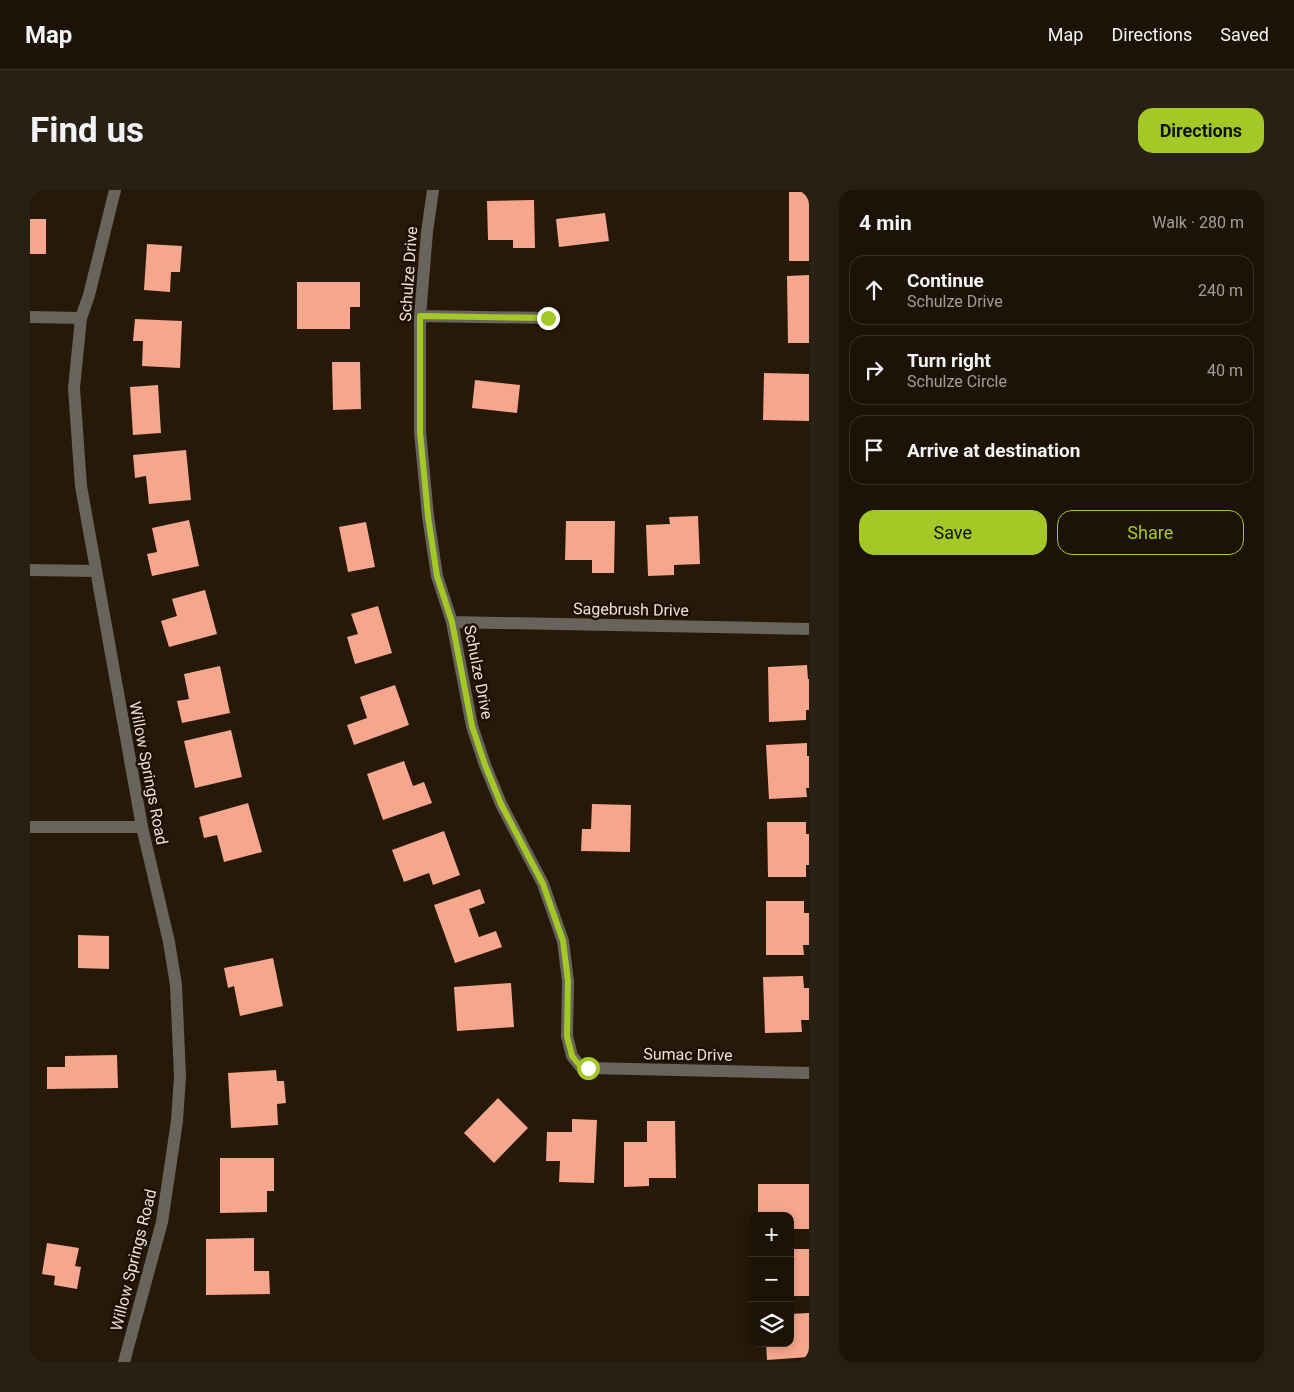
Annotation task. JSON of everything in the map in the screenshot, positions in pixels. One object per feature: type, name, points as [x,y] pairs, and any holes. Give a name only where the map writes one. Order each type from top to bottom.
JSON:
[{"type":"street","name":"Willow Springs Road","points":[[115,190],[89,295],[81,318],[74,388],[81,486],[142,827],[169,942],[174,976],[180,1076],[177,1121],[162,1222],[124,1362]]},
{"type":"street","name":"Schulze Drive","points":[[433,190],[427,232],[420,316],[420,432],[428,516],[437,576],[452,622],[472,726],[485,765],[501,804],[543,884],[563,941],[568,981],[567,1036],[572,1056]]},
{"type":"street","points":[[420,316],[548,318]]},
{"type":"street","points":[[30,317],[81,318]]},
{"type":"street","points":[[30,570],[96,570]]},
{"type":"street","name":"Sagebrush Drive","points":[[452,622],[809,629]]},
{"type":"street","points":[[30,827],[142,827]]},
{"type":"street","name":"Sumac Drive","points":[[572,1056],[580,1066],[588,1068],[809,1073]]},
{"type":"building","points":[[789,192],[809,192],[809,261],[789,261]]},
{"type":"building","points":[[534,200],[535,248],[513,248],[513,240],[488,240],[487,201]]},
{"type":"building","points":[[605,213],[609,241],[559,247],[556,219]]},
{"type":"building","points":[[30,219],[46,219],[46,254],[30,254]]},
{"type":"building","points":[[147,244],[182,246],[180,272],[171,272],[170,292],[144,290]]},
{"type":"building","points":[[809,275],[809,343],[788,343],[787,276]]},
{"type":"building","points":[[297,282],[360,282],[360,307],[350,307],[350,329],[297,329]]},
{"type":"building","points":[[135,319],[182,321],[180,368],[142,366],[143,341],[133,341]]},
{"type":"building","points":[[332,362],[360,362],[361,409],[333,410]]},
{"type":"building","points":[[764,373],[809,374],[809,421],[763,420]]},
{"type":"building","points":[[475,380],[520,385],[517,413],[472,408]]},
{"type":"building","points":[[158,385],[161,433],[133,435],[130,387]]},
{"type":"building","points":[[186,450],[191,500],[149,504],[146,476],[135,478],[133,455]]},
{"type":"building","points":[[698,516],[700,564],[674,565],[674,575],[648,576],[646,525],[670,524],[669,517]]},
{"type":"building","points":[[189,520],[199,566],[152,576],[147,554],[157,552],[152,528]]},
{"type":"building","points":[[566,521],[615,521],[614,573],[592,573],[592,560],[565,560]]},
{"type":"building","points":[[366,522],[375,567],[348,572],[339,527]]},
{"type":"building","points":[[205,590],[217,634],[169,647],[161,621],[177,616],[172,599]]},
{"type":"building","points":[[378,606],[392,653],[355,664],[347,637],[358,634],[351,614]]},
{"type":"building","points":[[807,665],[809,710],[806,710],[806,720],[769,722],[768,667]]},
{"type":"building","points":[[220,666],[230,713],[182,723],[177,701],[189,699],[184,674]]},
{"type":"building","points":[[395,685],[409,725],[354,745],[347,725],[367,718],[360,697]]},
{"type":"building","points":[[231,730],[242,777],[195,788],[184,741]]},
{"type":"building","points":[[807,743],[809,788],[806,788],[807,797],[769,799],[766,745]]},
{"type":"building","points":[[404,761],[413,786],[424,782],[432,803],[383,820],[367,774]]},
{"type":"building","points":[[248,803],[262,852],[224,862],[217,835],[204,838],[199,817]]},
{"type":"building","points":[[592,804],[631,805],[630,852],[581,851],[582,829],[591,829]]},
{"type":"building","points":[[767,822],[806,822],[806,834],[809,834],[809,865],[806,865],[806,877],[768,877]]},
{"type":"building","points":[[444,831],[460,875],[433,885],[429,873],[404,882],[392,850]]},
{"type":"building","points":[[480,889],[485,903],[469,909],[479,937],[496,931],[502,947],[455,963],[434,905]]},
{"type":"building","points":[[766,901],[804,901],[804,913],[809,913],[809,945],[803,945],[804,955],[766,955]]},
{"type":"building","points":[[78,935],[109,936],[109,969],[78,968]]},
{"type":"building","points":[[273,958],[283,1006],[240,1016],[234,986],[228,988],[224,968]]},
{"type":"building","points":[[803,976],[804,988],[809,988],[809,1020],[801,1020],[802,1032],[765,1033],[763,977]]},
{"type":"building","points":[[511,983],[514,1027],[457,1031],[454,987]]},
{"type":"building","points":[[117,1055],[118,1088],[47,1089],[47,1067],[65,1067],[65,1056]]},
{"type":"building","points":[[276,1070],[277,1081],[284,1081],[286,1103],[277,1104],[278,1125],[231,1128],[228,1073]]},
{"type":"building","points":[[498,1098],[528,1128],[494,1163],[464,1133]]},
{"type":"building","points":[[572,1119],[597,1120],[594,1183],[559,1182],[560,1161],[546,1161],[547,1132],[572,1132]]},
{"type":"building","points":[[647,1121],[675,1121],[676,1178],[649,1178],[649,1186],[624,1187],[624,1142],[647,1142]]},
{"type":"building","points":[[220,1158],[274,1158],[274,1191],[267,1191],[267,1212],[220,1213]]},
{"type":"building","points":[[758,1184],[809,1184],[809,1229],[794,1229],[794,1212],[758,1212]]},
{"type":"building","points":[[254,1238],[254,1271],[269,1271],[270,1294],[206,1295],[206,1239]]},
{"type":"building","points":[[47,1243],[79,1248],[75,1266],[81,1267],[77,1289],[54,1285],[55,1276],[42,1274]]},
{"type":"building","points":[[794,1249],[809,1249],[809,1296],[794,1296]]},
{"type":"building","points":[[809,1313],[809,1357],[767,1360],[766,1347],[794,1347],[794,1314]]},
{"type":"route","points":[[548,318],[420,316],[420,432],[428,516],[437,576],[452,622],[472,726],[501,804],[543,884],[553,909],[563,941],[568,981],[567,1036],[572,1056],[580,1066],[588,1068]]}]
